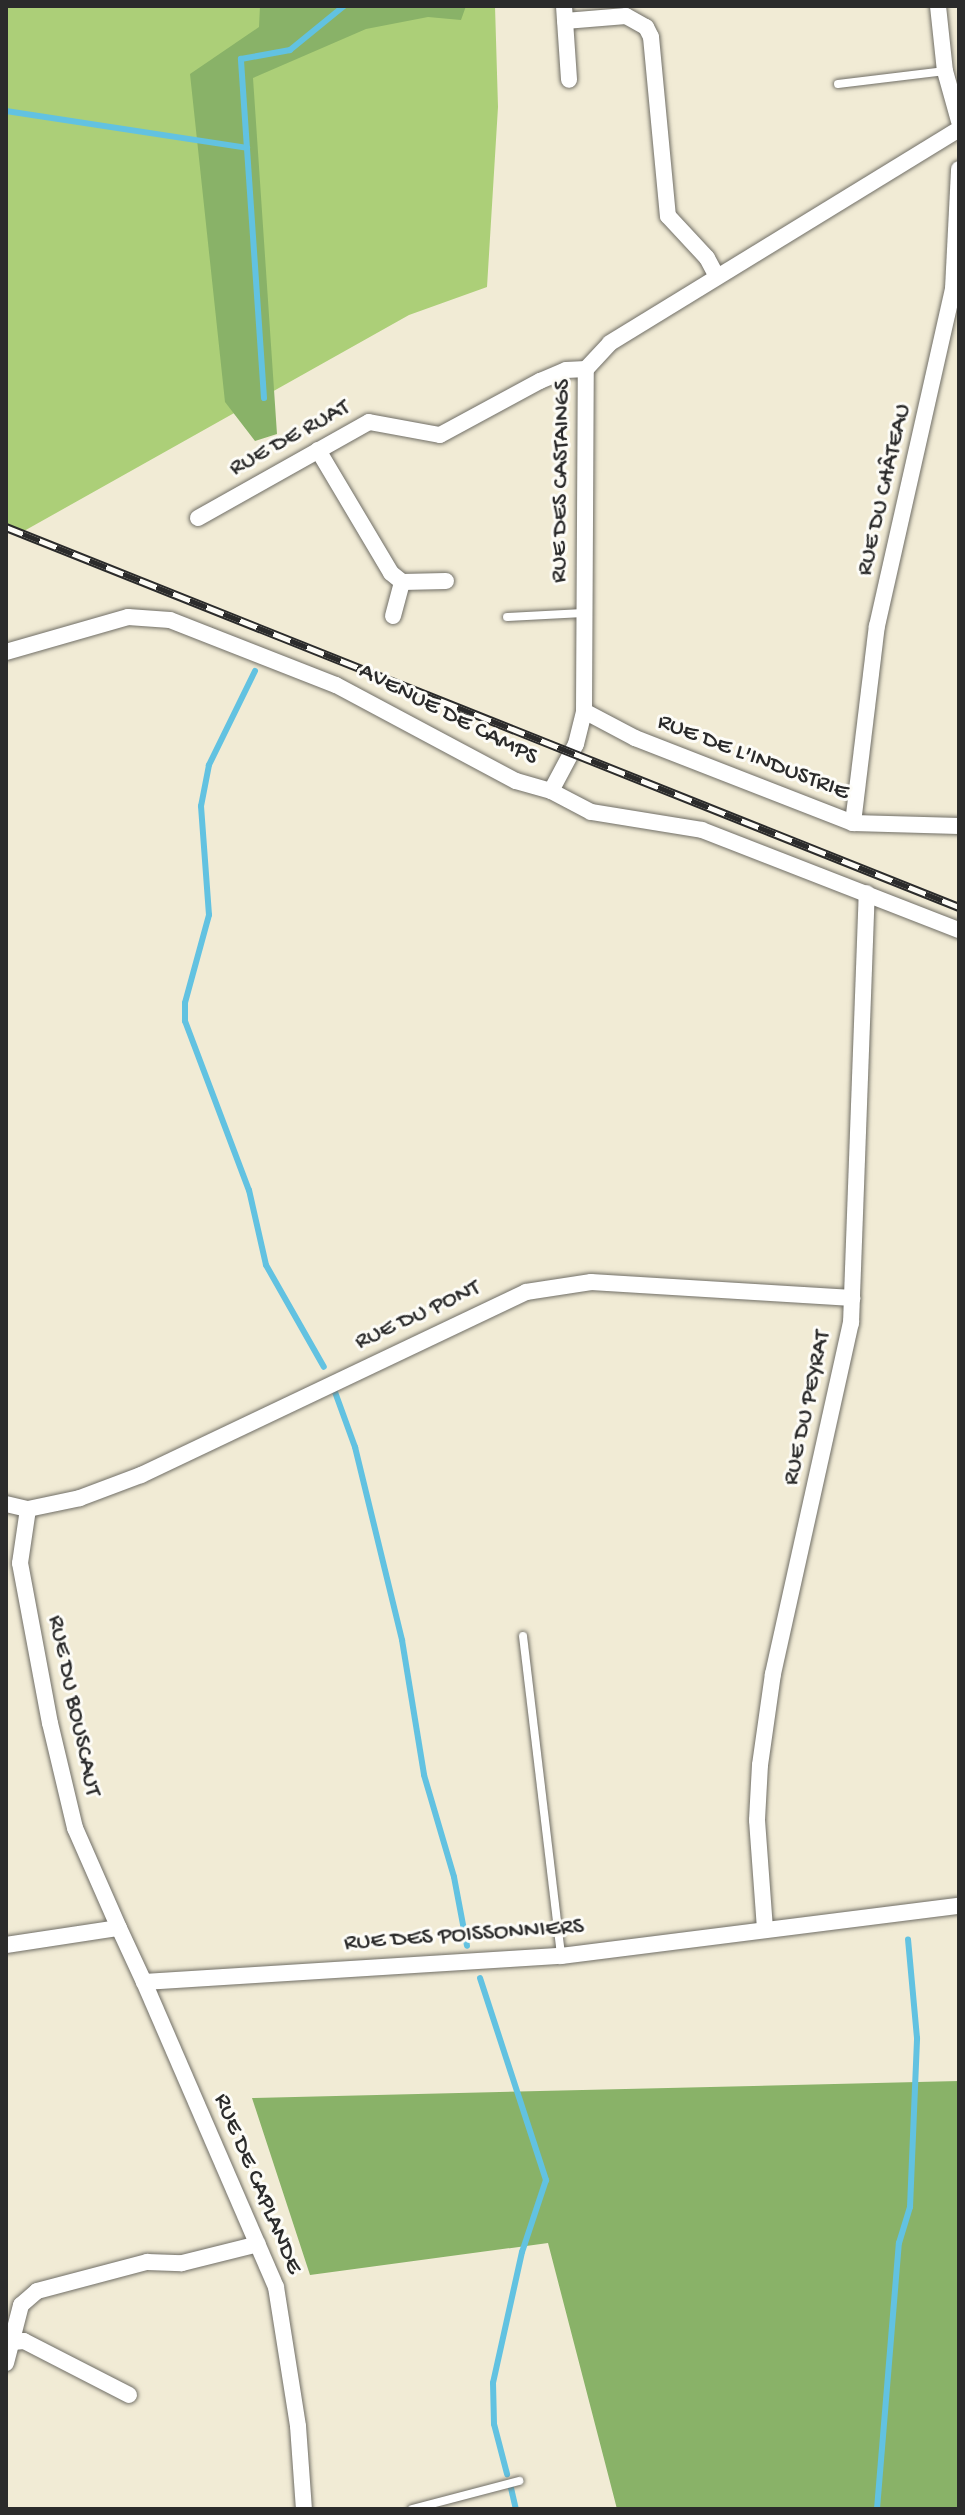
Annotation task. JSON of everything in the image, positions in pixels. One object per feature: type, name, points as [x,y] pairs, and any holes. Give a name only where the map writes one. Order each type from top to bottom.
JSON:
[{"type":"street","points":[[938,6],[945,71],[959,121]]},
{"type":"street","points":[[569,80],[564,13],[626,16],[646,27],[651,37],[668,216],[707,258],[717,277]]},
{"type":"street","name":"RUE DES CASTAINGS","points":[[551,791],[576,744],[584,711],[586,369],[610,343],[959,129]]},
{"type":"street","name":"RUE DU CHÂTEAU","points":[[853,823],[877,626],[953,289],[959,169]]},
{"type":"street","name":"RUE DE RUAT","points":[[198,518],[369,422],[447,433],[540,381],[566,370],[586,369]]},
{"type":"street","points":[[318,450],[383,560],[402,582]]},
{"type":"street","points":[[402,582],[446,581]]},
{"type":"street","points":[[393,616],[402,582]]},
{"type":"street","name":"AVENUE DE CAMPS","points":[[6,652],[128,617],[170,620],[336,685],[516,781],[551,791],[599,814],[702,830],[959,930]]},
{"type":"street","name":"RUE DE L'INDUSTRIE","points":[[584,711],[635,738],[853,823],[959,826]]},
{"type":"street","name":"RUE DU PEYRAT","points":[[765,1929],[757,1820],[760,1765],[773,1674],[826,1448],[853,1298],[867,893]]},
{"type":"street","name":"RUE DU PONT","points":[[28,1509],[80,1498],[141,1475],[526,1292],[591,1282],[853,1298]]},
{"type":"street","points":[[6,1504],[28,1509]]},
{"type":"street","name":"RUE DU BOUSCAUT","points":[[28,1509],[20,1563],[50,1723],[75,1828],[119,1928]]},
{"type":"street","name":"RUE DES POISSONNIERS","points":[[144,1982],[561,1956],[959,1906]]},
{"type":"street","points":[[6,1945],[119,1928],[144,1982]]},
{"type":"street","name":"RUE DE CAPLANDE","points":[[144,1982],[276,2287],[298,2426],[304,2509]]},
{"type":"street","points":[[6,2363],[21,2305],[47,2286],[147,2262],[182,2263],[258,2244]]},
{"type":"street","points":[[13,2342],[24,2341],[129,2395]]},
{"type":"lane","points":[[838,84],[945,71]]},
{"type":"lane","points":[[507,617],[584,613]]},
{"type":"lane","points":[[523,1636],[561,1956]]},
{"type":"lane","points":[[412,2509],[519,2481]]},
{"type":"green space","points":[[6,6],[495,6],[498,107],[487,287],[409,315],[24,531],[6,524]]},
{"type":"green space","points":[[260,6],[466,6],[461,20],[428,17],[366,29],[253,78],[277,434],[255,441],[225,402],[190,74],[259,27]]},
{"type":"green space","points":[[959,2081],[959,2509],[617,2509],[548,2243],[310,2275],[252,2098]]},
{"type":"waterway","points":[[264,398],[241,59],[290,50],[344,6]]},
{"type":"waterway","points":[[6,111],[247,148]]},
{"type":"waterway","points":[[255,671],[209,765],[201,806],[209,915],[185,1003],[185,1021],[249,1190],[266,1265],[324,1367]]},
{"type":"waterway","points":[[335,1392],[355,1447],[402,1640],[424,1775],[454,1877],[467,1946]]},
{"type":"waterway","points":[[877,2509],[899,2243],[910,2207],[917,2038],[908,1939]]},
{"type":"waterway","points":[[480,1978],[546,2180],[522,2252],[493,2383],[494,2424],[507,2474]]},
{"type":"waterway","points":[[511,2488],[516,2509]]},
{"type":"railway","points":[[6,527],[959,907]]}]
